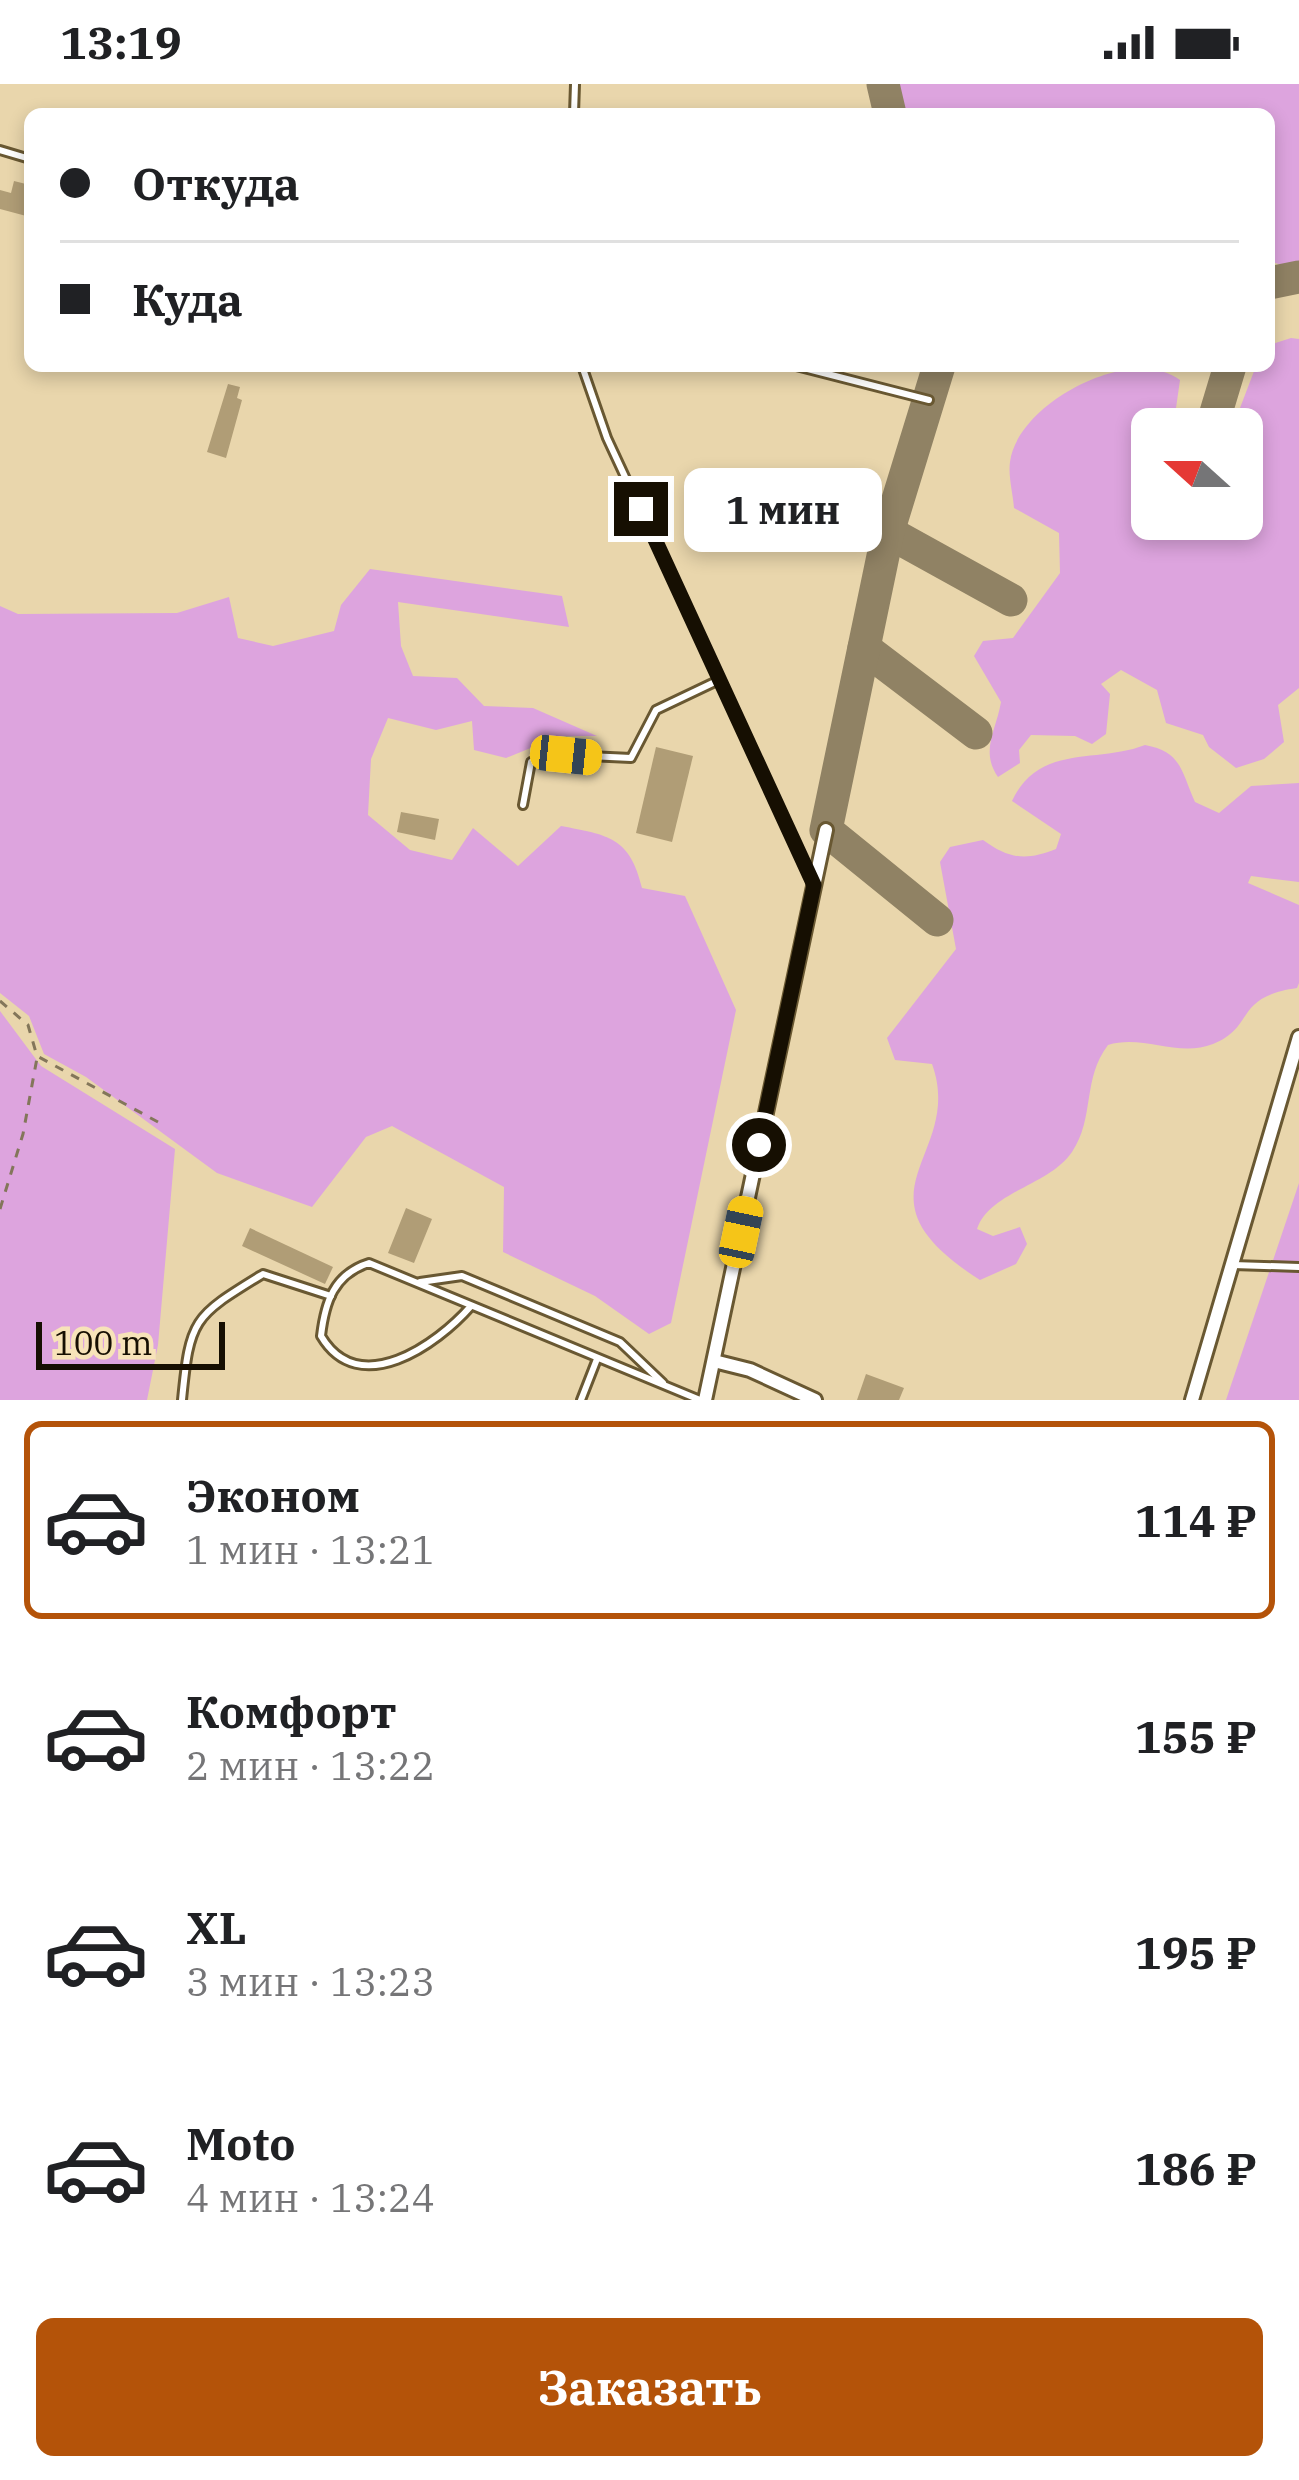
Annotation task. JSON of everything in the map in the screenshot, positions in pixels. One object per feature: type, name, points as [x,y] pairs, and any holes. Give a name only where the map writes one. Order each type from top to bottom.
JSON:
[{"type":"street","points":[[702,1400],[826,830]]},
{"type":"street","points":[[1192,1400],[1299,1037]]},
{"type":"street","points":[[714,1360],[750,1370],[815,1400]]},
{"type":"lane","points":[[584,372],[607,438],[814,885]]},
{"type":"lane","points":[[819,372],[929,400]]},
{"type":"lane","points":[[523,805],[531,762],[546,754],[631,758],[656,710],[719,680]]},
{"type":"lane","points":[[471,1306],[434,1347],[388,1369],[367,1370],[341,1361],[321,1336],[331,1296],[350,1269],[369,1263],[702,1400]]},
{"type":"lane","points":[[1229,1265],[1299,1267]]},
{"type":"lane","points":[[182,1400],[188,1347],[195,1324],[209,1307],[263,1274],[331,1296]]},
{"type":"lane","points":[[416,1283],[462,1276],[620,1342],[665,1385]]},
{"type":"lane","points":[[581,1400],[597,1358]]},
{"type":"path","points":[[0,1000],[28,1024],[38,1057],[23,1134],[0,1209]]},
{"type":"path","points":[[38,1057],[158,1122]]},
{"type":"shaded area","points":[[899,84],[1299,84],[1299,264],[1275,263],[1275,108],[905,108]]},
{"type":"shaded area","points":[[1299,339],[1299,688],[1278,705],[1284,742],[1264,759],[1236,768],[1209,747],[1203,735],[1166,723],[1157,690],[1121,670],[1101,684],[1110,694],[1106,734],[1092,744],[1075,736],[1031,735],[1019,750],[1020,763],[998,777],[990,749],[1001,702],[974,656],[983,641],[1013,638],[1060,573],[1059,533],[1014,508],[1010,462],[1017,440],[1032,420],[1079,385],[1117,372],[1161,372],[1180,380],[1176,408],[1131,408],[1131,540],[1263,540],[1263,408],[1240,408],[1254,372],[1275,372],[1275,343]]},
{"type":"shaded area","points":[[370,569],[562,596],[569,627],[398,602],[401,646],[413,676],[457,678],[484,706],[533,708],[597,736],[560,736],[506,758],[474,750],[472,721],[436,730],[388,718],[371,759],[368,815],[410,850],[452,860],[473,828],[518,866],[561,826],[615,841],[631,858],[642,888],[685,896],[736,1010],[671,1323],[649,1334],[595,1296],[503,1252],[504,1187],[392,1126],[366,1137],[312,1207],[217,1173],[86,1077],[44,1054],[29,1016],[0,993],[0,606],[18,614],[177,613],[229,597],[238,638],[273,646],[334,631],[341,605]]},
{"type":"shaded area","points":[[1145,745],[1173,758],[1195,802],[1219,813],[1251,786],[1299,783],[1299,882],[1251,876],[1248,883],[1299,905],[1299,983],[1297,988],[1263,998],[1235,1029],[1213,1044],[1187,1049],[1134,1042],[1108,1045],[1095,1071],[1084,1126],[1072,1152],[1062,1164],[984,1216],[977,1229],[993,1236],[1020,1227],[1027,1244],[1016,1264],[980,1280],[940,1250],[919,1223],[914,1198],[917,1174],[935,1125],[938,1096],[932,1064],[895,1060],[887,1038],[956,949],[940,862],[950,847],[983,840],[1018,856],[1056,849],[1061,834],[1012,801],[1023,783],[1053,763]]},
{"type":"shaded area","points":[[0,1011],[41,1066],[175,1149],[158,1345],[147,1400],[0,1400]]},
{"type":"shaded area","points":[[1299,1183],[1299,1400],[1226,1400]]},
{"type":"building","points":[[14,181],[24,184],[24,215],[0,209],[0,190],[11,193]]},
{"type":"building","points":[[228,384],[240,387],[237,398],[242,400],[226,458],[207,452]]},
{"type":"building","points":[[656,747],[693,756],[672,842],[636,833]]},
{"type":"building","points":[[401,812],[439,819],[435,840],[397,832]]},
{"type":"building","points":[[406,1208],[432,1219],[414,1263],[388,1253]]},
{"type":"building","points":[[250,1228],[333,1267],[325,1284],[242,1246]]},
{"type":"building","points":[[866,1374],[904,1388],[899,1400],[857,1400]]},
{"type":"taxiway","points":[[883,84],[889,108]]},
{"type":"taxiway","points":[[1275,282],[1299,277]]},
{"type":"taxiway","points":[[937,372],[888,532],[826,830],[937,920]]},
{"type":"taxiway","points":[[1217,408],[1228,372]]},
{"type":"taxiway","points":[[793,525],[888,532],[1011,600]]},
{"type":"taxiway","points":[[864,648],[976,733]]},
{"type":"route","points":[[641,509],[814,885],[759,1145]]}]
